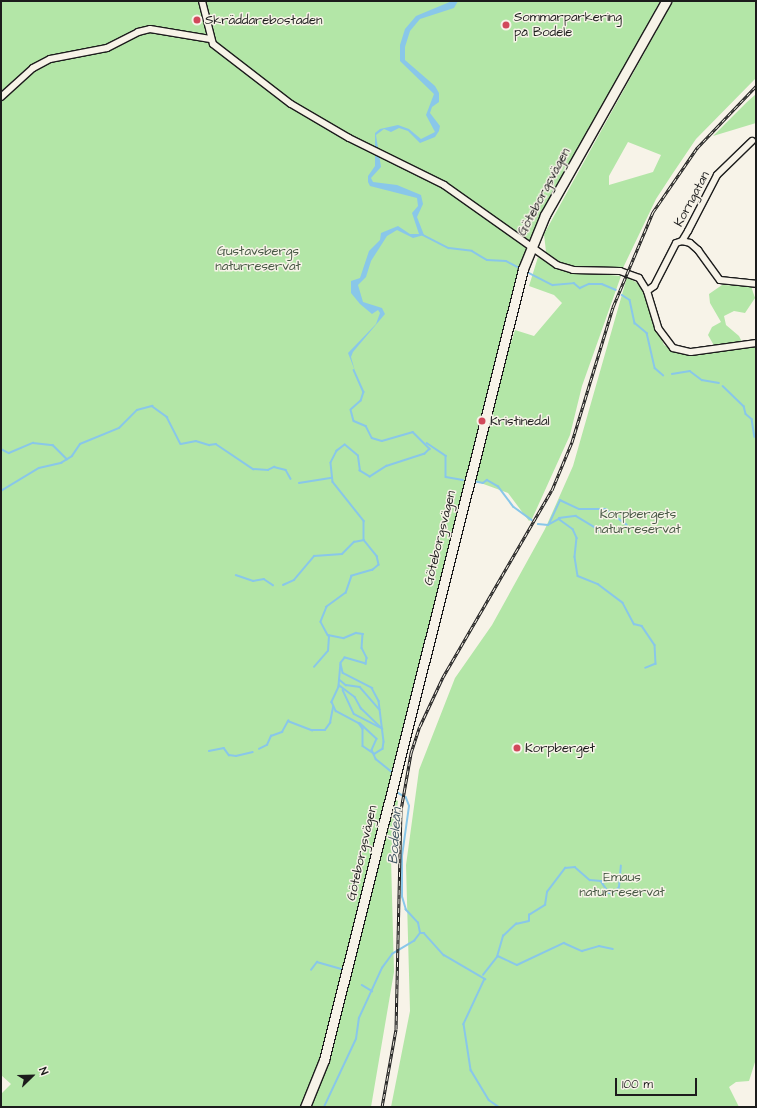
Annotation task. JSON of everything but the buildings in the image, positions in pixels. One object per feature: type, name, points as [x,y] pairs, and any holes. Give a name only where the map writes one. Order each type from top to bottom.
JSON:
[{"type":"street","points":[[202,1],[210,39],[225,55],[276,94],[370,148],[471,202],[530,247],[564,268],[626,272],[643,281],[658,328],[665,340],[677,350],[691,352],[756,343]]},
{"type":"street","name":"Göteborgsvägen","points":[[305,1107],[324,1060],[505,331],[530,247],[544,215],[666,1]]},
{"type":"street","points":[[1,97],[33,68],[50,58],[107,48],[138,32],[157,30],[210,39]]},
{"type":"street","name":"Korngatan","points":[[647,291],[654,286],[676,244],[682,241],[717,175],[752,141]]},
{"type":"street","points":[[682,241],[690,243],[698,250],[720,280],[756,283]]},
{"type":"green space","name":"Gustavsbergs naturreservat","points":[[1,1],[660,1],[534,235],[524,260],[478,431],[473,453],[480,457],[492,416],[493,398],[515,330],[534,336],[562,303],[554,295],[529,286],[538,257],[562,271],[621,276],[582,386],[570,435],[532,519],[529,521],[508,493],[478,482],[465,482],[387,796],[398,801],[391,858],[394,972],[371,1107],[1,1107],[1,1094],[11,1084],[1,1075]]},
{"type":"green space","points":[[673,1],[756,1],[756,78],[696,139],[656,199],[622,270],[565,266],[546,252],[544,234]],"holes":[[[628,142],[661,155],[653,172],[609,185],[609,176]]]},
{"type":"green space","points":[[756,94],[756,123],[713,136],[747,102]]},
{"type":"green space","points":[[627,277],[639,284],[645,292],[664,345],[679,353],[702,354],[716,349],[708,335],[712,327],[721,322],[710,303],[709,294],[722,285],[751,286],[755,298],[745,313],[734,311],[724,316],[726,325],[739,336],[745,348],[756,345],[756,1059],[749,1081],[736,1082],[729,1087],[739,1107],[391,1107],[410,1011],[406,865],[419,770],[455,678],[492,625],[545,529],[573,466]]},
{"type":"water","points":[[452,1],[458,1],[454,8],[420,19],[410,31],[405,47],[405,60],[435,86],[439,93],[439,102],[432,107],[430,113],[440,126],[439,131],[435,137],[420,143],[408,131],[399,128],[391,132],[384,129],[376,135],[381,167],[371,178],[373,182],[397,185],[421,195],[423,204],[417,217],[424,235],[413,238],[397,230],[387,236],[371,261],[366,277],[358,285],[363,302],[382,308],[385,314],[353,352],[351,357],[355,371],[348,353],[376,324],[380,313],[378,310],[372,314],[360,304],[351,293],[351,281],[360,278],[369,251],[380,240],[381,233],[398,226],[410,234],[419,234],[412,213],[418,206],[417,198],[370,186],[368,182],[368,176],[375,166],[375,133],[380,129],[398,125],[409,129],[421,139],[435,132],[426,115],[434,94],[400,61],[400,45],[405,29],[416,16]]},
{"type":"waterway","points":[[423,235],[449,248],[472,251],[487,260],[506,261],[518,267]]},
{"type":"waterway","points":[[527,272],[553,285],[574,283],[580,288],[589,284],[602,284],[616,290]]},
{"type":"waterway","points":[[622,295],[630,300],[635,323],[647,333],[655,368],[663,375]]},
{"type":"waterway","name":"Bodeleån","points":[[354,370],[364,392],[361,401],[351,410],[354,421],[366,426],[372,438],[382,441],[413,432],[430,449],[425,454],[387,466],[370,477],[360,471],[358,456],[345,445],[337,451],[331,463],[333,482],[364,521],[364,540],[377,556],[379,565],[373,570],[352,576],[346,593],[327,607],[321,622],[328,635],[344,638],[356,633],[363,634],[362,648],[367,658],[366,664],[345,658],[341,663],[339,687],[332,702],[336,711],[359,723],[363,729],[363,746],[375,754]]},
{"type":"waterway","points":[[672,374],[690,371],[702,380],[719,383]]},
{"type":"waterway","points":[[723,386],[744,406],[746,414],[752,419],[755,437]]},
{"type":"waterway","points":[[1,491],[39,468],[61,463],[72,456],[80,444],[119,428],[137,410],[152,406],[167,417],[181,444],[196,441],[209,445],[216,444],[253,469],[268,470],[274,467],[286,470],[291,479]]},
{"type":"waterway","points":[[1,449],[9,453],[33,443],[53,445],[67,459]]},
{"type":"waterway","points":[[427,443],[446,456],[446,477],[463,480]]},
{"type":"waterway","points":[[299,483],[332,478]]},
{"type":"waterway","points":[[473,481],[483,483],[487,480],[498,486],[514,507],[532,520]]},
{"type":"waterway","points":[[549,524],[560,500],[579,509],[606,509],[627,525]]},
{"type":"waterway","points":[[559,518],[576,516],[601,531],[610,532]]},
{"type":"waterway","points":[[538,524],[548,525],[559,519],[573,529],[577,538],[575,557],[578,576],[598,584],[623,603],[634,624],[642,626],[655,645],[656,664],[646,668]]},
{"type":"waterway","points":[[283,585],[294,580],[314,556],[342,554],[354,542],[364,540]]},
{"type":"waterway","points":[[236,575],[253,581],[264,579],[273,585]]},
{"type":"waterway","points":[[314,667],[328,651],[329,636]]},
{"type":"waterway","points":[[341,664],[343,673],[372,688],[379,701],[384,742],[383,749],[375,754]]},
{"type":"waterway","points":[[340,680],[346,685],[360,687],[380,710]]},
{"type":"waterway","points":[[339,685],[355,697],[361,708],[383,729]]},
{"type":"waterway","points":[[343,690],[354,714],[381,728]]},
{"type":"waterway","points":[[259,749],[267,745],[271,736],[282,732],[288,721],[312,730],[325,730],[330,723],[333,707]]},
{"type":"waterway","name":"Bodeleån","points":[[360,723],[377,739],[372,750],[376,759],[393,773]]},
{"type":"waterway","points":[[209,751],[224,748],[229,755],[236,756],[253,752]]},
{"type":"waterway","name":"Bodeleån","points":[[324,1107],[356,1039],[359,1018],[382,968],[392,954],[414,941],[420,933],[418,923],[406,910],[402,897],[402,856],[409,806],[406,798],[396,792]]},
{"type":"waterway","points":[[483,975],[497,957],[503,936],[516,924],[529,921],[529,915],[545,905],[547,892],[565,868],[575,867],[590,880],[601,881],[609,893],[613,894],[619,887],[621,866]]},
{"type":"waterway","points":[[420,933],[424,933],[444,955],[485,979],[464,1024],[471,1070],[489,1100],[499,1107]]},
{"type":"waterway","points":[[498,956],[517,965],[564,943],[582,951],[599,946],[613,949]]},
{"type":"waterway","points":[[311,970],[317,962],[342,969]]},
{"type":"waterway","points":[[362,985],[372,991]]},
{"type":"railway","points":[[382,1107],[396,1029],[401,810],[411,753],[420,726],[443,677],[552,490],[572,442],[613,307],[653,212],[697,148],[756,86]]},
{"type":"place","name":"Skräddarebostaden","points":[[197,20]]},
{"type":"place","name":"Sommarparkering på Bodele","points":[[506,25]]},
{"type":"place","name":"Kristinedal","points":[[482,421]]},
{"type":"place","name":"Korpberget","points":[[517,748]]},
{"type":"park label","name":"Korpbergets naturreservat","points":[[638,522]]},
{"type":"park label","name":"Emaus naturreservat","points":[[622,886]]}]
